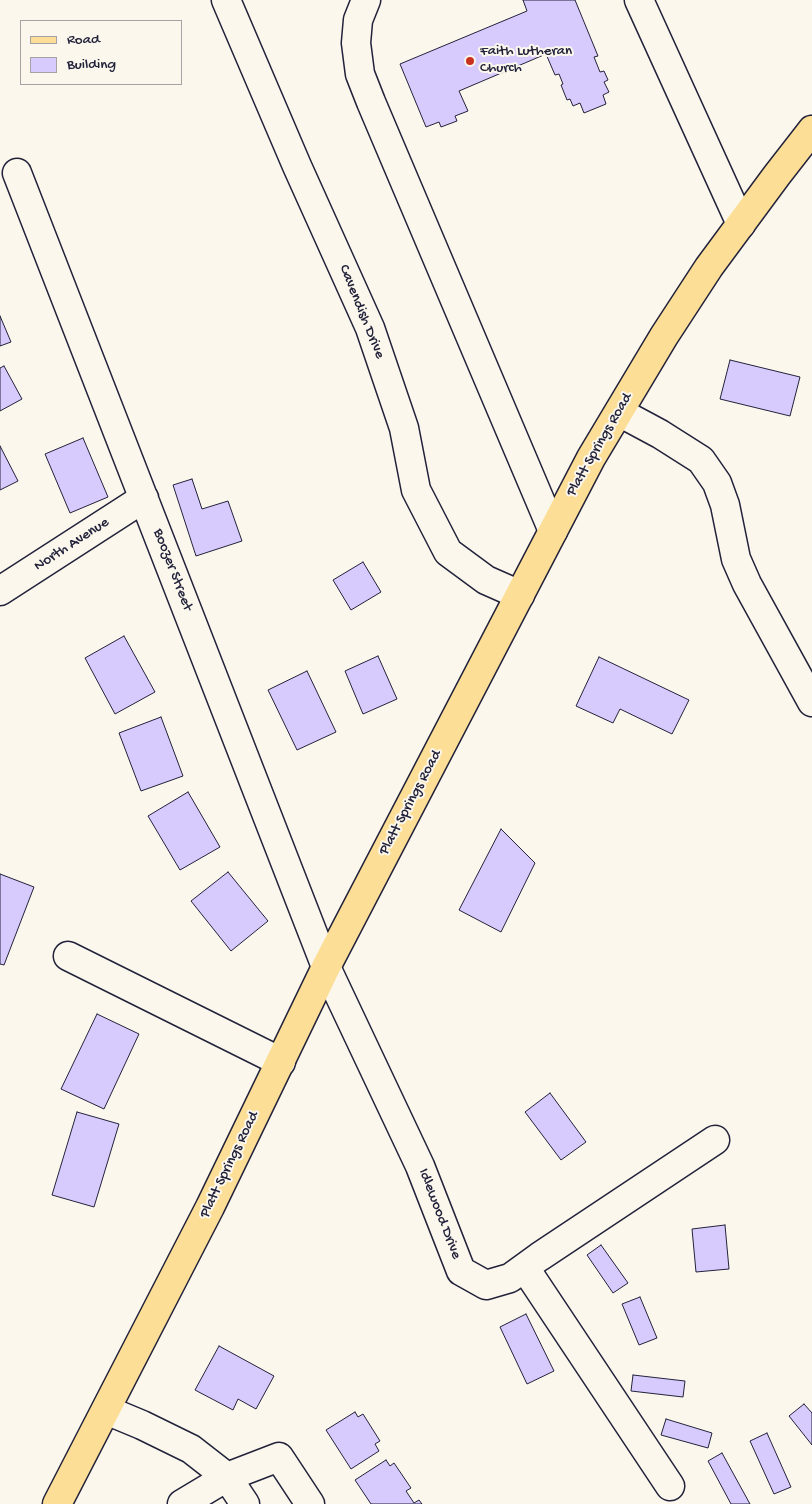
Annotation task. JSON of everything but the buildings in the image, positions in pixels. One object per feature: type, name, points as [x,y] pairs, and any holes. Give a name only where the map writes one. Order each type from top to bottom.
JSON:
[{"type":"main road","name":"Platt Springs Road","points":[[57,1504],[210,1206],[326,967],[591,458],[664,336],[709,267],[812,130]]},
{"type":"street","name":"Cavendish Drive","points":[[226,0],[297,166],[370,328],[404,428],[416,490],[448,552],[486,580],[520,595]]},
{"type":"street","points":[[366,0],[358,20],[356,43],[360,74],[553,531]]},
{"type":"street","points":[[639,0],[741,224]]},
{"type":"street","name":"Boozer Street","points":[[17,173],[326,967]]},
{"type":"street","points":[[619,412],[660,434],[701,460],[717,483],[725,505],[736,559],[746,584],[812,702]]},
{"type":"street","name":"North Avenue","points":[[0,591],[144,498]]},
{"type":"street","points":[[68,956],[281,1062]]},
{"type":"street","name":"Idlewood Drive","points":[[326,967],[420,1166],[461,1271],[486,1285],[510,1278],[715,1140]]},
{"type":"street","points":[[524,1268],[670,1486]]},
{"type":"street","points":[[106,1410],[191,1449],[227,1477],[245,1504]]},
{"type":"street","points":[[182,1504],[227,1477],[279,1457],[310,1504]]},
{"type":"place","name":"Faith Lutheran Church","points":[[470,61]]}]
